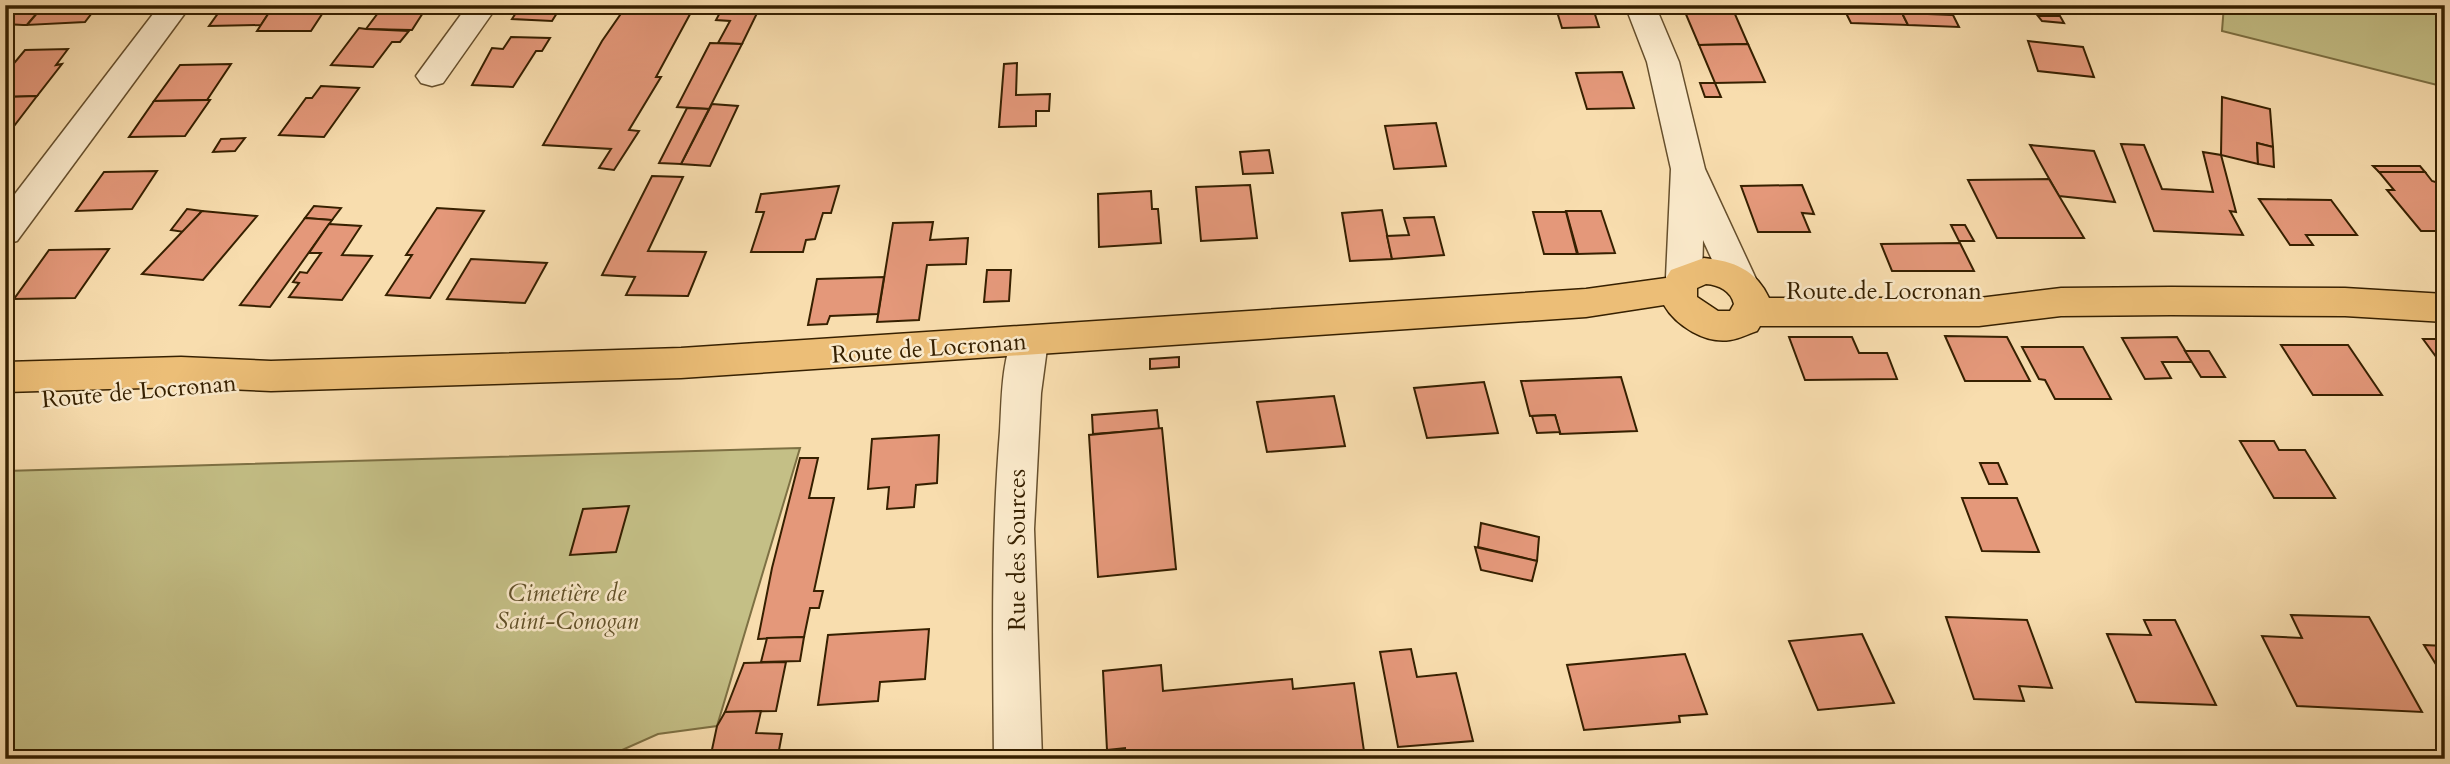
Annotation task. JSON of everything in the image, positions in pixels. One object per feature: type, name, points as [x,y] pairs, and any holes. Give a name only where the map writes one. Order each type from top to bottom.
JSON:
[{"type":"main road","points":[[1716,272],[1746,294],[1740,322],[1723,326],[1684,294],[1693,273],[1716,272]]},
{"type":"main road","name":"Route de Locronan","points":[[2345,302],[2445,290]]},
{"type":"main road","name":"Route de Locronan","points":[[5,377],[181,372],[271,376],[707,362],[1586,303],[1684,294]]},
{"type":"main road","name":"Route de Locronan","points":[[1746,294],[1979,312],[2061,302],[2345,302],[2445,308]]},
{"type":"main road","name":"Route de Locronan","points":[[5,403],[160,393],[271,376]]},
{"type":"street","points":[[5,233],[176,5]]},
{"type":"street","points":[[432,76],[483,5]]},
{"type":"street","points":[[1640,5],[1663,62],[1688,169],[1746,294]]},
{"type":"street","points":[[1684,294],[1688,169]]},
{"type":"street","name":"Rue des Sources","points":[[1018,759],[1013,529],[1022,394],[1029,341]]},
{"type":"green space","points":[[2224,5],[2445,5],[2445,87],[2222,31]]},
{"type":"green space","name":"Cimetière de Saint-Conogan","points":[[800,448],[717,726],[658,734],[602,759],[5,759],[5,471]]},
{"type":"building","points":[[5,5],[44,5],[27,25],[23,25],[5,24]]},
{"type":"building","points":[[44,5],[98,5],[85,22],[27,25]]},
{"type":"building","points":[[224,5],[274,5],[261,25],[209,26]]},
{"type":"building","points":[[274,5],[328,5],[311,31],[257,31]]},
{"type":"building","points":[[384,5],[428,5],[412,30],[366,29]]},
{"type":"building","points":[[521,5],[562,5],[552,21],[512,19]]},
{"type":"building","points":[[627,5],[695,5],[656,77],[661,77],[629,130],[639,131],[614,170],[599,168],[611,149],[543,145],[602,41]]},
{"type":"building","points":[[724,5],[761,5],[742,44],[718,43],[730,21],[716,20]]},
{"type":"building","points":[[1555,5],[1592,5],[1599,27],[1562,28]]},
{"type":"building","points":[[1682,5],[1731,5],[1748,44],[1699,45]]},
{"type":"building","points":[[1794,5],[1837,5],[1840,10],[1796,8]]},
{"type":"building","points":[[1845,11],[1902,13],[1908,25],[1851,23]]},
{"type":"building","points":[[1902,13],[1953,15],[1959,27],[1908,25]]},
{"type":"building","points":[[2038,16],[2060,16],[2064,23],[2042,21]]},
{"type":"building","points":[[359,28],[409,31],[400,42],[392,42],[373,67],[331,65]]},
{"type":"building","points":[[511,37],[550,38],[542,51],[536,51],[513,87],[472,85],[492,48],[503,49]]},
{"type":"building","points":[[2028,41],[2083,47],[2094,77],[2038,71]]},
{"type":"building","points":[[710,43],[742,44],[709,109],[677,107]]},
{"type":"building","points":[[1748,44],[1765,82],[1715,83],[1699,45]]},
{"type":"building","points":[[68,49],[56,65],[62,64],[37,96],[5,97],[5,74],[25,50]]},
{"type":"building","points":[[1017,63],[1016,95],[1050,94],[1049,111],[1036,111],[1036,126],[999,127],[1004,64]]},
{"type":"building","points":[[231,64],[207,100],[154,101],[180,65]]},
{"type":"building","points":[[1622,72],[1634,108],[1587,109],[1576,73]]},
{"type":"building","points":[[1700,83],[1715,83],[1721,97],[1705,97]]},
{"type":"building","points":[[321,86],[359,88],[324,137],[279,135],[306,98],[312,98]]},
{"type":"building","points":[[37,96],[11,130],[5,130],[5,97]]},
{"type":"building","points":[[2222,97],[2270,109],[2273,147],[2257,143],[2258,164],[2221,155]]},
{"type":"building","points":[[210,100],[185,136],[129,137],[154,101]]},
{"type":"building","points":[[712,104],[738,106],[710,166],[681,164]]},
{"type":"building","points":[[687,108],[709,109],[681,164],[659,163]]},
{"type":"building","points":[[1436,123],[1446,166],[1394,169],[1385,126]]},
{"type":"building","points":[[245,138],[235,151],[213,152],[221,139]]},
{"type":"building","points":[[2257,143],[2273,147],[2274,167],[2258,164]]},
{"type":"building","points":[[2121,144],[2144,145],[2162,189],[2213,192],[2203,152],[2221,155],[2236,212],[2230,211],[2243,235],[2154,231]]},
{"type":"building","points":[[2030,145],[2094,151],[2115,202],[2059,196]]},
{"type":"building","points":[[1269,150],[1273,173],[1243,174],[1240,152]]},
{"type":"building","points":[[2373,166],[2420,166],[2425,172],[2379,172]]},
{"type":"building","points":[[157,171],[132,209],[76,211],[104,172]]},
{"type":"building","points":[[2379,172],[2425,172],[2432,181],[2445,185],[2445,231],[2421,231],[2387,190],[2394,190]]},
{"type":"building","points":[[652,176],[683,177],[648,251],[706,252],[688,296],[626,295],[635,277],[602,275]]},
{"type":"building","points":[[2049,179],[2084,238],[1997,238],[1968,180]]},
{"type":"building","points":[[1250,185],[1257,238],[1201,241],[1196,187]]},
{"type":"building","points":[[1802,185],[1814,214],[1802,213],[1810,232],[1758,232],[1741,186]]},
{"type":"building","points":[[839,186],[831,213],[823,213],[815,239],[806,240],[803,252],[751,252],[764,212],[756,212],[761,194]]},
{"type":"building","points":[[1151,191],[1152,209],[1158,209],[1161,243],[1099,247],[1098,194]]},
{"type":"building","points":[[2259,199],[2331,200],[2357,235],[2306,235],[2313,245],[2290,245]]},
{"type":"building","points":[[314,206],[341,208],[332,220],[305,218]]},
{"type":"building","points":[[437,208],[484,211],[430,298],[386,295],[412,255],[406,255]]},
{"type":"building","points":[[187,209],[202,211],[184,232],[171,230]]},
{"type":"building","points":[[1382,210],[1392,259],[1350,261],[1342,213]]},
{"type":"building","points":[[202,211],[257,216],[203,280],[142,274]]},
{"type":"building","points":[[1566,211],[1601,211],[1615,253],[1578,254]]},
{"type":"building","points":[[1533,212],[1566,212],[1577,254],[1544,254]]},
{"type":"building","points":[[1434,217],[1444,255],[1392,259],[1387,236],[1409,235],[1404,218]]},
{"type":"building","points":[[305,218],[332,220],[270,307],[240,305]]},
{"type":"building","points":[[933,222],[930,240],[968,238],[966,264],[927,265],[919,320],[877,322],[893,223]]},
{"type":"building","points":[[329,224],[361,226],[342,255],[372,256],[342,300],[289,297],[299,283],[293,282],[300,272],[307,273],[321,253],[309,253]]},
{"type":"building","points":[[1951,225],[1965,225],[1974,241],[1959,241]]},
{"type":"building","points":[[1960,243],[1974,271],[1892,271],[1881,244]]},
{"type":"building","points":[[109,249],[75,298],[14,299],[49,250]]},
{"type":"building","points":[[471,259],[547,263],[525,303],[447,299]]},
{"type":"building","points":[[987,270],[1011,270],[1009,301],[984,302]]},
{"type":"building","points":[[884,277],[878,314],[830,316],[827,324],[808,325],[817,279]]},
{"type":"building","points":[[1945,336],[2007,337],[2030,381],[1965,381]]},
{"type":"building","points":[[1789,337],[1852,337],[1859,353],[1887,353],[1897,379],[1805,380]]},
{"type":"building","points":[[2177,337],[2192,362],[2162,362],[2171,378],[2145,379],[2122,338]]},
{"type":"building","points":[[2423,339],[2445,339],[2445,369]]},
{"type":"building","points":[[2281,345],[2348,345],[2382,395],[2313,395]]},
{"type":"building","points":[[2022,347],[2083,347],[2111,399],[2055,399],[2045,380],[2039,379]]},
{"type":"building","points":[[2185,351],[2209,351],[2225,377],[2201,377]]},
{"type":"building","points":[[1179,357],[1179,367],[1150,369],[1150,359]]},
{"type":"building","points":[[1621,377],[1637,431],[1560,434],[1555,415],[1530,416],[1521,381]]},
{"type":"building","points":[[1484,382],[1498,433],[1427,438],[1414,388]]},
{"type":"building","points":[[1334,396],[1345,446],[1267,452],[1257,402]]},
{"type":"building","points":[[1157,410],[1159,429],[1093,434],[1092,415]]},
{"type":"building","points":[[1555,415],[1560,432],[1537,433],[1532,416]]},
{"type":"building","points":[[1162,428],[1176,569],[1098,577],[1089,435]]},
{"type":"building","points":[[939,435],[937,483],[916,485],[914,507],[887,509],[889,487],[868,489],[872,439]]},
{"type":"building","points":[[2240,441],[2274,441],[2279,450],[2305,450],[2335,498],[2274,498]]},
{"type":"building","points":[[800,458],[818,458],[809,498],[834,498],[814,591],[823,591],[819,608],[810,608],[804,637],[758,639],[772,568]]},
{"type":"building","points":[[1980,463],[1998,463],[2007,484],[1989,484]]},
{"type":"building","points":[[1962,498],[2017,498],[2039,552],[1982,551]]},
{"type":"building","points":[[629,506],[616,552],[570,555],[583,509]]},
{"type":"building","points":[[1481,523],[1539,537],[1537,561],[1478,547]]},
{"type":"building","points":[[1475,547],[1537,561],[1532,581],[1481,570]]},
{"type":"building","points":[[2291,615],[2369,617],[2422,712],[2297,706],[2262,636],[2302,638]]},
{"type":"building","points":[[1946,617],[2027,620],[2052,688],[2019,686],[2024,701],[1974,699]]},
{"type":"building","points":[[2144,620],[2175,620],[2216,705],[2136,702],[2107,634],[2151,635]]},
{"type":"building","points":[[929,629],[925,679],[880,682],[878,701],[818,705],[828,635]]},
{"type":"building","points":[[1862,634],[1894,703],[1818,710],[1789,641]]},
{"type":"building","points":[[804,637],[800,661],[761,662],[767,638]]},
{"type":"building","points":[[2424,645],[2445,646],[2445,679]]},
{"type":"building","points":[[1411,649],[1417,677],[1456,673],[1473,741],[1398,747],[1380,652]]},
{"type":"building","points":[[1685,654],[1707,714],[1679,716],[1680,722],[1584,730],[1567,665]]},
{"type":"building","points":[[786,662],[776,711],[725,712],[744,663]]},
{"type":"building","points":[[1161,665],[1163,691],[1292,679],[1293,689],[1354,683],[1364,751],[1289,759],[1125,759],[1125,748],[1107,750],[1103,671]]},
{"type":"building","points":[[761,711],[756,733],[782,734],[779,750],[832,750],[831,759],[710,759],[717,726],[725,712]]}]
